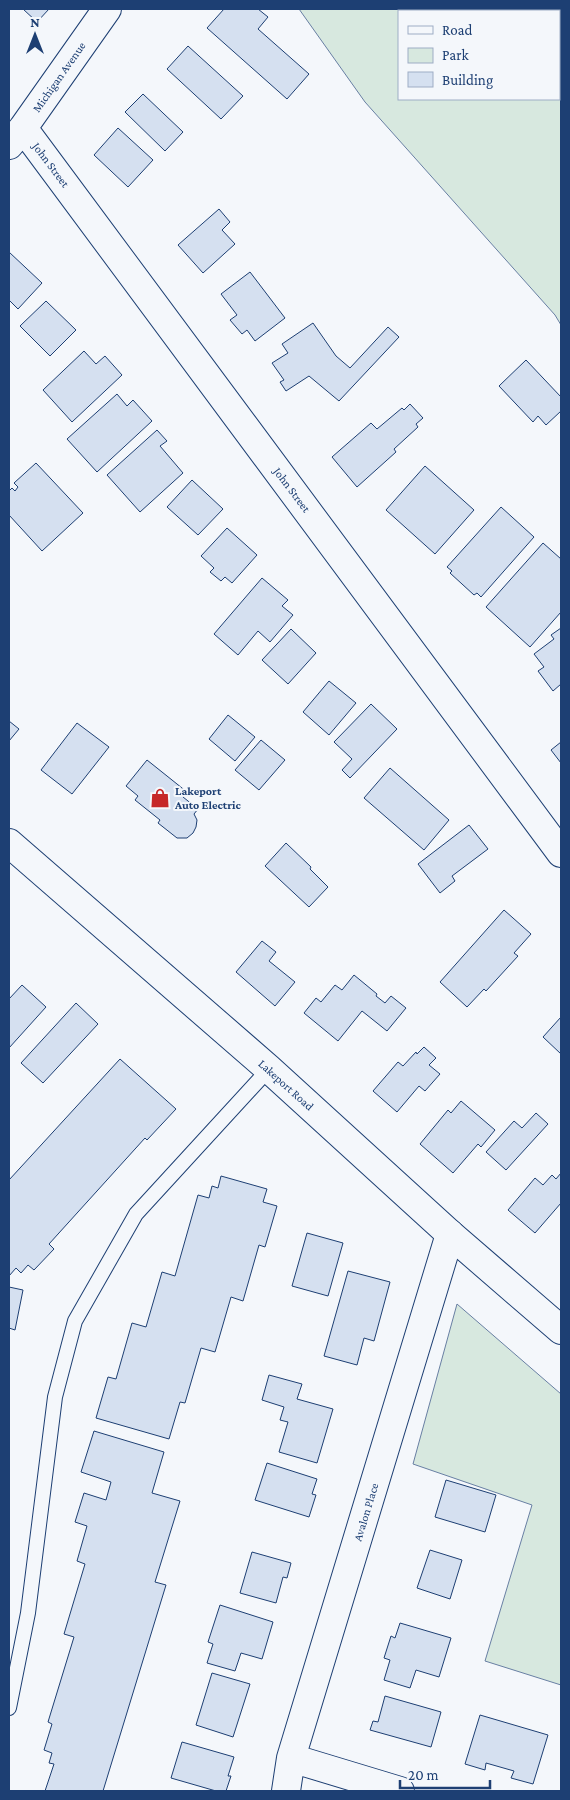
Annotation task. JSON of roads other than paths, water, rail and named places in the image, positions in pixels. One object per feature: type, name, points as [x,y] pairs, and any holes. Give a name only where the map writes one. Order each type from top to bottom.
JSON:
[{"type":"street","name":"Michigan Avenue","points":[[16,136],[108,9]]},
{"type":"street","name":"John Street","points":[[16,136],[561,853]]},
{"type":"street","name":"Lakeport Road","points":[[9,842],[269,1069],[450,1234],[561,1330]]},
{"type":"street","name":"Avalon Place","points":[[286,1791],[291,1758],[450,1234]]},
{"type":"street","points":[[291,1758],[400,1791]]},
{"type":"lane","points":[[9,1708],[28,1613],[56,1397],[75,1321],[136,1214],[269,1069]]},
{"type":"place","name":"Lakeport Auto Electric","points":[[160,798]]}]
